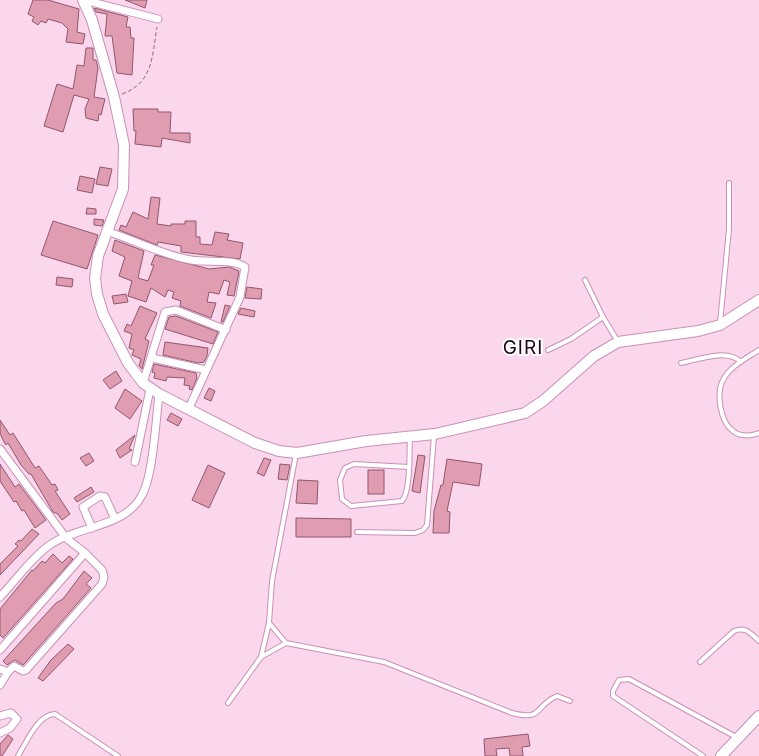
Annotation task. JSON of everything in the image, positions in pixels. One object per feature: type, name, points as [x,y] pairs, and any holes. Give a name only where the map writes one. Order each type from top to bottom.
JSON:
[{"type":"main road","points":[[84,0],[92,20],[114,97],[124,145],[123,189],[98,256],[95,278],[96,294],[116,341],[128,362],[151,389],[255,443],[279,451],[297,453],[366,440],[434,434],[525,413],[543,401],[594,356],[618,342],[698,331],[720,325],[759,300]]},
{"type":"main road","points":[[721,756],[759,716]]},
{"type":"street","points":[[84,0],[158,19]]},
{"type":"street","points":[[106,231],[171,255],[192,260],[238,264],[245,267],[240,297],[189,408]]},
{"type":"street","points":[[0,597],[47,546],[115,519],[130,511],[137,504],[147,484],[152,358],[165,312],[176,310],[226,330]]},
{"type":"street","points":[[152,358],[206,370]]},
{"type":"street","points":[[135,462],[151,389]]},
{"type":"street","points":[[0,449],[66,538],[102,570],[104,577],[102,584],[26,670],[23,671],[13,666],[0,685]]},
{"type":"street","points":[[92,528],[83,507],[100,496],[104,497],[115,519]]},
{"type":"street","points":[[2,645],[85,553]]},
{"type":"street","points":[[0,669],[8,672]]},
{"type":"street","points":[[0,716],[11,713],[17,719],[16,722],[1,734]]},
{"type":"lane","points":[[720,325],[729,229],[730,182]]},
{"type":"lane","points":[[585,280],[603,318],[618,342]]},
{"type":"lane","points":[[548,350],[571,339],[603,318]]},
{"type":"lane","points":[[759,350],[741,362],[723,380],[720,395],[722,416],[732,431],[749,436],[759,433]]},
{"type":"lane","points":[[681,363],[725,355],[733,356],[741,362]]},
{"type":"lane","points":[[356,532],[415,533],[423,530],[427,525],[434,434]]},
{"type":"lane","points":[[408,467],[354,464],[345,468],[340,480],[342,499],[351,506],[402,501],[406,496],[408,467],[410,435]]},
{"type":"lane","points":[[228,703],[261,657],[269,623],[272,581],[297,453]]},
{"type":"lane","points":[[269,623],[286,643],[384,662],[414,676],[526,717],[536,715],[557,696],[570,701]]},
{"type":"lane","points":[[700,662],[734,631],[741,628],[747,630],[759,642]]},
{"type":"lane","points":[[261,657],[286,643]]},
{"type":"lane","points":[[703,756],[613,696],[613,691],[619,680],[629,679],[738,738]]},
{"type":"lane","points":[[18,756],[42,718],[49,714],[55,714],[118,756]]},
{"type":"path","points":[[114,97],[135,89],[143,82],[149,68],[158,19]]},
{"type":"building","points":[[33,0],[48,0],[79,9],[77,32],[85,34],[83,44],[66,42],[68,29],[62,23],[48,19],[46,23],[41,21],[38,25],[32,21],[34,17],[28,14]]},
{"type":"building","points":[[125,0],[147,0],[145,8]]},
{"type":"building","points":[[94,8],[128,17],[126,27],[130,27],[131,38],[134,38],[132,75],[117,73],[112,36],[105,36],[107,14],[96,12]]},
{"type":"building","points":[[86,48],[93,48],[93,60],[96,60],[98,68],[94,97],[105,99],[98,121],[86,118],[85,109],[89,99],[74,95],[63,132],[44,126],[57,84],[73,89],[77,65],[84,66]]},
{"type":"building","points":[[133,109],[158,109],[158,112],[171,112],[170,133],[190,133],[190,143],[162,138],[161,147],[135,144],[136,131],[134,131]]},
{"type":"building","points":[[100,167],[112,169],[108,186],[96,184]]},
{"type":"building","points":[[80,176],[95,179],[92,193],[77,190]]},
{"type":"building","points":[[151,197],[160,198],[157,224],[171,226],[171,224],[185,224],[185,221],[196,221],[196,237],[200,237],[200,244],[212,245],[215,232],[229,234],[227,240],[243,243],[240,259],[181,252],[181,246],[158,242],[157,245],[119,230],[121,225],[126,227],[133,212],[148,219]]},
{"type":"building","points":[[87,208],[96,209],[96,214],[86,214]]},
{"type":"building","points":[[94,219],[104,220],[102,226],[94,225]]},
{"type":"building","points":[[53,221],[98,235],[87,269],[41,255]]},
{"type":"building","points":[[115,240],[144,251],[138,278],[148,281],[154,265],[151,265],[155,255],[209,269],[229,267],[239,271],[234,296],[227,295],[230,282],[224,280],[219,294],[209,292],[207,302],[216,303],[211,318],[180,306],[181,301],[172,298],[174,292],[168,290],[165,297],[151,288],[146,302],[128,296],[132,281],[119,276],[125,257],[112,251]]},
{"type":"building","points":[[57,277],[73,279],[72,287],[56,285]]},
{"type":"building","points":[[247,287],[262,289],[261,299],[245,298]]},
{"type":"building","points":[[126,294],[128,302],[114,304],[112,296]]},
{"type":"building","points":[[225,305],[230,306],[223,322],[221,322]]},
{"type":"building","points":[[140,306],[157,313],[145,339],[149,341],[142,369],[139,366],[141,359],[132,355],[134,350],[129,348],[132,334],[124,331],[127,324],[131,326]]},
{"type":"building","points":[[241,308],[255,311],[254,317],[238,314]]},
{"type":"building","points":[[176,316],[218,332],[213,344],[165,329],[169,317]]},
{"type":"building","points":[[165,342],[208,348],[207,356],[204,362],[198,363],[163,355]]},
{"type":"building","points":[[154,364],[196,373],[197,378],[192,390],[189,389],[190,386],[184,385],[185,378],[167,377],[166,381],[154,378],[155,373],[152,372]]},
{"type":"building","points":[[116,371],[122,381],[110,389],[103,380]]},
{"type":"building","points":[[209,388],[215,391],[211,401],[204,398]]},
{"type":"building","points":[[125,389],[142,401],[130,419],[115,408]]},
{"type":"building","points":[[171,413],[182,419],[178,426],[167,420]]},
{"type":"building","points":[[0,420],[10,435],[13,433],[35,468],[39,466],[52,485],[55,484],[58,490],[55,491],[70,514],[62,520],[58,514],[53,512],[31,474],[21,465],[8,443],[6,445],[0,433]]},
{"type":"building","points":[[135,435],[129,449],[132,450],[120,458],[116,450]]},
{"type":"building","points":[[89,453],[94,461],[86,466],[80,458]]},
{"type":"building","points":[[418,455],[425,456],[420,493],[412,491]]},
{"type":"building","points":[[264,458],[271,460],[264,476],[257,473]]},
{"type":"building","points":[[447,459],[482,464],[479,486],[453,482],[447,511],[450,512],[449,533],[433,533],[434,511],[441,485],[443,485]]},
{"type":"building","points":[[0,464],[15,487],[19,484],[46,520],[35,528],[24,510],[22,511],[16,501],[14,502],[0,481]]},
{"type":"building","points":[[280,464],[290,465],[287,480],[278,479]]},
{"type":"building","points":[[208,465],[225,473],[209,508],[192,500]]},
{"type":"building","points":[[368,470],[384,470],[384,494],[368,494]]},
{"type":"building","points":[[298,480],[318,481],[317,504],[296,503]]},
{"type":"building","points":[[91,487],[94,492],[77,502],[74,498]]},
{"type":"building","points":[[296,518],[351,519],[351,537],[296,537]]},
{"type":"building","points":[[32,529],[39,534],[0,575],[0,564],[18,546],[15,544],[19,540],[21,541]]},
{"type":"building","points":[[53,554],[62,563],[69,556],[73,559],[3,638],[0,635],[0,609],[32,570],[42,561],[45,563]]},
{"type":"building","points":[[84,571],[92,578],[86,584],[91,588],[23,665],[15,660],[7,665],[3,661],[56,603],[63,599]]},
{"type":"building","points":[[68,644],[74,649],[43,681],[38,678],[51,660]]},
{"type":"building","points":[[528,734],[530,746],[522,747],[523,756],[510,756],[509,748],[496,749],[497,756],[485,756],[484,739]]},
{"type":"building","points":[[8,735],[13,739],[2,756],[0,756],[0,744]]},
{"type":"district","name":"GIRI","points":[[523,347]]}]
